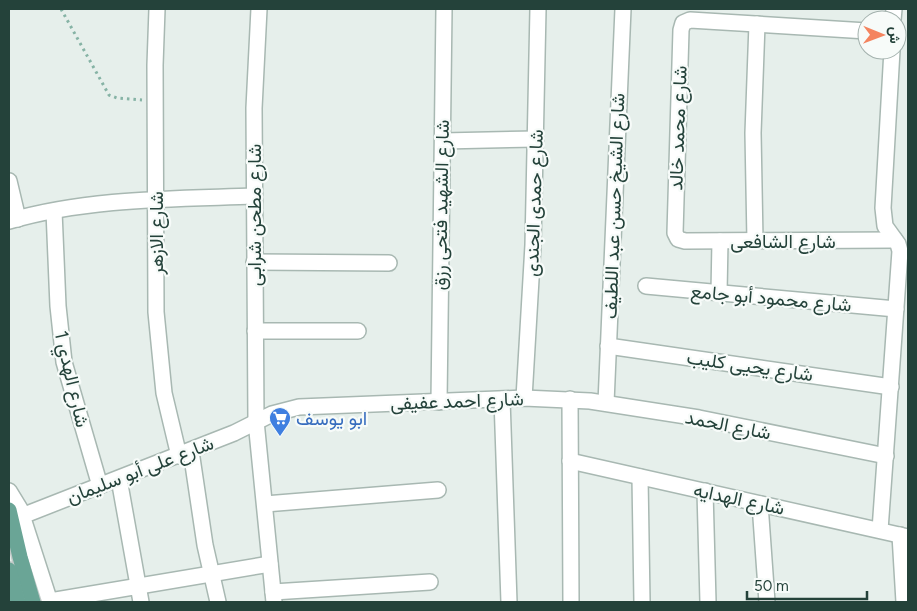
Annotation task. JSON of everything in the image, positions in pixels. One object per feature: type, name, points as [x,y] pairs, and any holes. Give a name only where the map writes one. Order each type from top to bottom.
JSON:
[{"type":"main road","points":[[16,513],[33,602]]},
{"type":"main road","points":[[9,570],[18,602]]},
{"type":"street","name":"شارع الازهر","points":[[157,9],[155,200],[158,349],[164,393],[185,453],[218,602]]},
{"type":"street","name":"شارع مطحن شرابى","points":[[259,9],[254,108],[256,422],[274,597]]},
{"type":"street","name":"شارع الشهيد فتحى رزق","points":[[439,402],[444,9]]},
{"type":"street","name":"شارع حمدى الجندى","points":[[524,398],[533,245],[538,9]]},
{"type":"street","name":"شارع الشيخ حسن عبد اللطيف","points":[[606,403],[623,9]]},
{"type":"street","name":"شارع محمد خالد","points":[[675,233],[681,30],[683,23],[690,20],[757,24]]},
{"type":"street","points":[[755,242],[753,133],[757,24],[857,30]]},
{"type":"street","points":[[880,530],[900,252],[895,240],[885,226],[883,208],[891,60]]},
{"type":"street","points":[[443,141],[536,139]]},
{"type":"street","points":[[9,181],[13,220],[88,206],[155,200],[254,196]]},
{"type":"street","name":"شارع الهدي 1","points":[[54,211],[58,306],[64,362],[100,486]]},
{"type":"street","name":"شارع الشافعى","points":[[675,233],[678,240],[685,242],[895,240]]},
{"type":"street","points":[[719,293],[720,241]]},
{"type":"street","points":[[254,262],[389,263]]},
{"type":"street","name":"شارع محمود أبو جامع","points":[[646,286],[896,309]]},
{"type":"street","points":[[255,331],[358,331]]},
{"type":"street","name":"شارع يحيى كليب","points":[[608,346],[891,387]]},
{"type":"street","points":[[502,398],[509,602]]},
{"type":"street","name":"شارع احمد عفيفى","points":[[256,422],[279,411],[299,407],[502,398],[570,399]]},
{"type":"street","points":[[570,399],[571,602]]},
{"type":"street","name":"شارع الحمد","points":[[570,399],[699,418],[886,456]]},
{"type":"street","name":"شارع على أبو سليمان","points":[[16,513],[119,479],[234,433],[256,422]]},
{"type":"street","name":"شارع الهدايه","points":[[570,461],[904,536]]},
{"type":"street","points":[[640,477],[642,602]]},
{"type":"street","points":[[119,479],[140,602]]},
{"type":"street","points":[[265,504],[438,490]]},
{"type":"street","points":[[9,491],[16,502],[16,513],[50,602],[270,564]]},
{"type":"street","points":[[705,491],[708,602]]},
{"type":"street","points":[[760,504],[767,602]]},
{"type":"street","points":[[904,536],[904,602]]},
{"type":"street","points":[[274,597],[430,582]]},
{"type":"path","points":[[61,9],[109,95],[117,98],[156,102]]},
{"type":"place","name":"ابو يوسف","points":[[280,437]]}]
